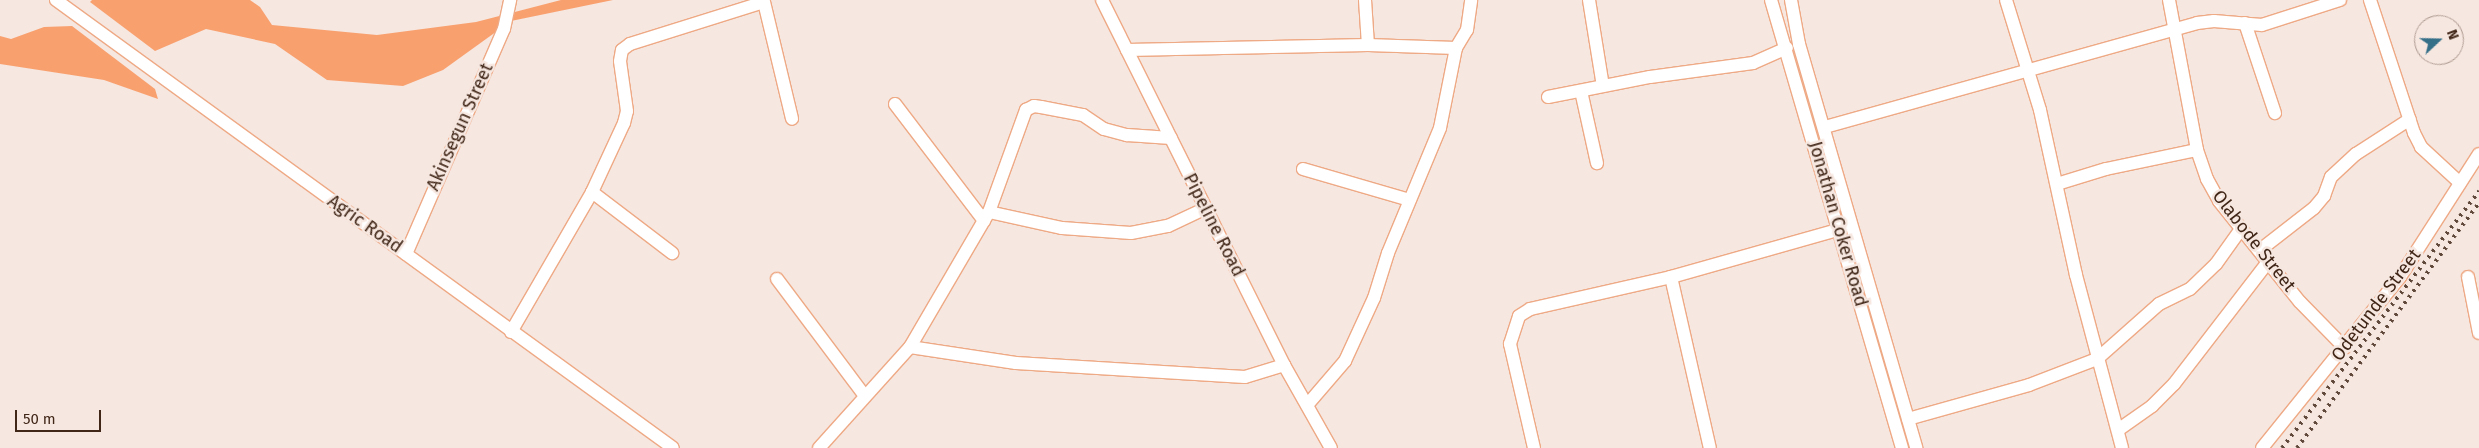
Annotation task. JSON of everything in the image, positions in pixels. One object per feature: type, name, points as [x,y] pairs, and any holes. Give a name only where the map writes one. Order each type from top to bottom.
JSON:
[{"type":"street","name":"Agric Road","points":[[56,0],[90,27],[673,448]]},
{"type":"street","name":"Pipeline Road","points":[[1102,0],[1284,365],[1308,404],[1331,448]]},
{"type":"street","points":[[1365,0],[1368,45]]},
{"type":"street","points":[[1308,404],[1345,361],[1374,298],[1388,253],[1445,112],[1456,48],[1467,30],[1471,0]]},
{"type":"street","points":[[1589,0],[1603,86]]},
{"type":"street","name":"Jonathan Coker Road","points":[[1772,0],[1902,448]]},
{"type":"street","name":"Jonathan Coker Road","points":[[1791,0],[1799,44],[1825,127],[1916,448]]},
{"type":"street","points":[[2006,0],[2028,69],[2097,359],[2122,448]]},
{"type":"street","name":"Olabode Street","points":[[2169,0],[2197,150],[2219,201],[2300,302],[2345,348]]},
{"type":"street","points":[[1825,127],[2028,69],[2175,30],[2214,21],[2262,25],[2340,0]]},
{"type":"street","points":[[2370,0],[2421,147],[2460,182]]},
{"type":"street","name":"Akinsegun Street","points":[[406,254],[504,29],[510,2]]},
{"type":"street","points":[[511,332],[592,192],[624,123],[627,111],[620,61],[622,50],[630,44],[764,2],[792,119]]},
{"type":"street","points":[[2245,23],[2275,113]]},
{"type":"street","points":[[1126,50],[1368,45],[1456,48]]},
{"type":"street","points":[[1548,97],[1603,86],[1753,63],[1786,48]]},
{"type":"street","points":[[1581,90],[1597,163]]},
{"type":"street","points":[[895,104],[986,216],[1062,228],[1132,234],[1168,226],[1206,208]]},
{"type":"street","points":[[819,448],[864,395],[910,348],[986,216],[1026,110],[1034,106],[1083,116],[1104,128],[1127,135],[1171,138]]},
{"type":"street","points":[[2260,250],[2314,208],[2324,196],[2331,177],[2356,154],[2410,119]]},
{"type":"street","points":[[2056,184],[2197,150]]},
{"type":"street","name":"Odetunde Street","points":[[2262,448],[2345,348],[2400,277],[2445,212],[2460,182],[2479,154]]},
{"type":"street","points":[[1303,169],[1410,200]]},
{"type":"street","points":[[592,192],[672,253]]},
{"type":"street","points":[[1534,448],[1510,344],[1519,316],[1530,309],[1671,277],[1840,229]]},
{"type":"street","points":[[1908,419],[2070,372],[2097,359],[2159,304],[2190,289],[2216,264],[2242,229]]},
{"type":"street","points":[[2118,430],[2152,406],[2174,384],[2268,262]]},
{"type":"street","points":[[1671,277],[1710,448]]},
{"type":"street","points":[[2468,277],[2479,333]]},
{"type":"street","points":[[777,279],[864,395]]},
{"type":"street","points":[[910,348],[1016,363],[1245,377],[1284,365]]},
{"type":"shaded area","points":[[92,0],[250,0],[260,7],[272,25],[377,35],[476,22],[561,0],[613,0],[511,21],[443,70],[403,86],[327,80],[275,44],[206,29],[155,51],[90,2]]},
{"type":"shaded area","points":[[72,26],[155,89],[158,99],[104,80],[0,64],[0,36],[11,39],[44,27]]},
{"type":"railway","points":[[2282,448],[2479,191]]},
{"type":"railway","points":[[2297,448],[2479,203]]}]
